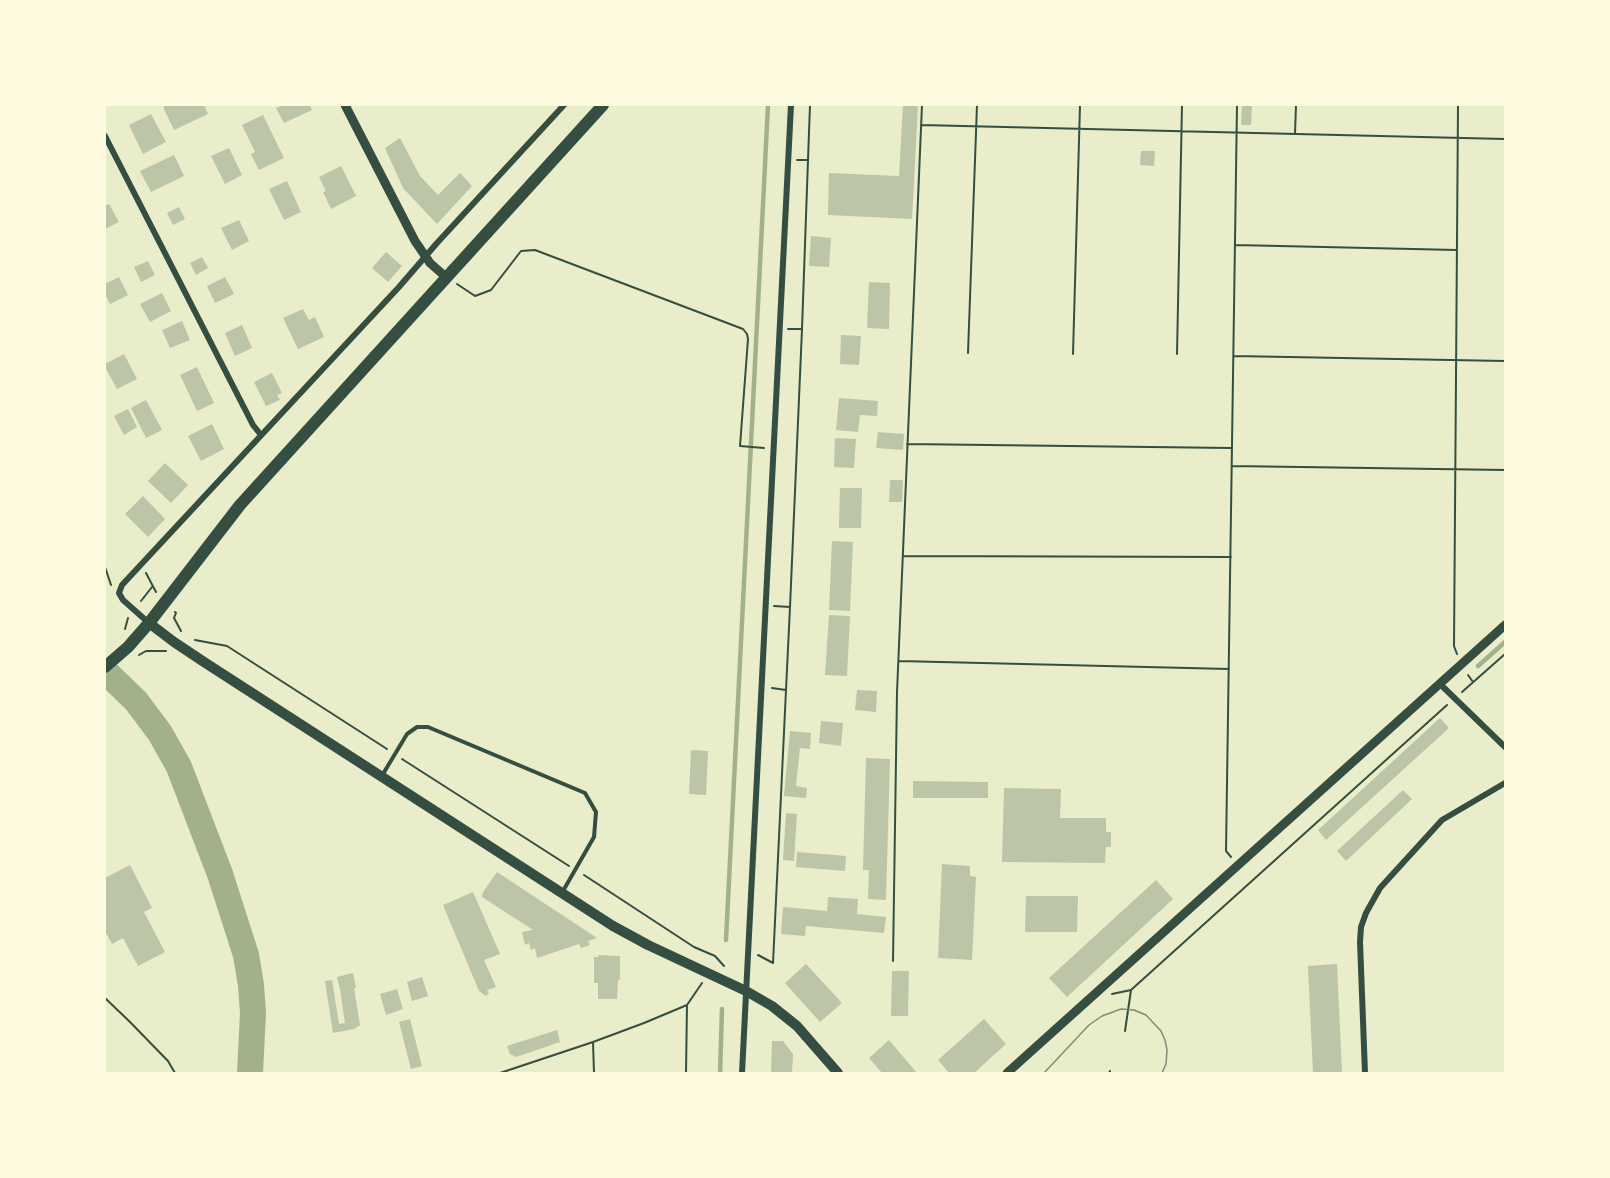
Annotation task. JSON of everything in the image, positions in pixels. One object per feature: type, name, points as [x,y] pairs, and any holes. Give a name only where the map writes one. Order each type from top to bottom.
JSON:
[{"type":"main road","points":[[105,667],[123,652],[149,623],[240,505],[603,105]]},
{"type":"main road","points":[[149,623],[174,642],[613,926],[772,1006],[797,1026],[838,1073]]},
{"type":"street","points":[[345,105],[415,241],[424,256],[447,278]]},
{"type":"street","points":[[149,623],[123,600],[119,593],[122,585],[399,287],[424,256],[564,105]]},
{"type":"street","points":[[742,1073],[791,105]]},
{"type":"street","points":[[105,136],[253,425],[261,435]]},
{"type":"street","points":[[1007,1073],[1505,625]]},
{"type":"street","points":[[1440,684],[1505,747]]},
{"type":"street","points":[[1365,1073],[1359,942],[1361,927],[1373,898],[1442,820],[1505,783]]},
{"type":"lane","points":[[381,777],[407,734],[417,727],[428,727],[585,793],[596,812],[594,837],[561,894]]},
{"type":"path","points":[[747,950],[773,963],[810,105]]},
{"type":"path","points":[[893,961],[898,662],[922,105]]},
{"type":"path","points":[[968,353],[977,105]]},
{"type":"path","points":[[1073,354],[1080,105]]},
{"type":"path","points":[[1177,354],[1182,105]]},
{"type":"path","points":[[1237,105],[1226,850],[1237,867]]},
{"type":"path","points":[[1296,105],[1296,134]]},
{"type":"path","points":[[1458,105],[1454,646],[1460,666],[1473,682]]},
{"type":"path","points":[[921,125],[1505,139]]},
{"type":"path","points":[[788,159],[808,160]]},
{"type":"path","points":[[1235,245],[1457,249]]},
{"type":"path","points":[[447,278],[475,296],[491,290],[521,251],[535,250],[743,329],[748,339],[740,446],[764,448]]},
{"type":"path","points":[[780,329],[802,329]]},
{"type":"path","points":[[1234,356],[1505,361]]},
{"type":"path","points":[[907,444],[1232,448]]},
{"type":"path","points":[[1232,466],[1505,470]]},
{"type":"path","points":[[903,556],[1231,557]]},
{"type":"path","points":[[141,565],[152,587]]},
{"type":"path","points":[[105,567],[110,584],[119,593]]},
{"type":"path","points":[[766,605],[790,607]]},
{"type":"path","points":[[176,613],[174,618],[182,632]]},
{"type":"path","points":[[190,638],[227,646],[694,947],[715,957],[730,974]]},
{"type":"path","points":[[1101,989],[1106,994],[1131,990],[1505,654]]},
{"type":"path","points":[[898,662],[1229,669]]},
{"type":"path","points":[[762,687],[786,690]]},
{"type":"path","points":[[686,1073],[687,1005],[708,973]]},
{"type":"path","points":[[1125,1031],[1131,990]]},
{"type":"path","points":[[105,998],[168,1061],[175,1073]]},
{"type":"path","points":[[500,1073],[593,1042],[687,1005]]},
{"type":"path","points":[[593,1042],[594,1073]]},
{"type":"building","points":[[167,105],[204,105],[208,114],[174,130],[163,107]]},
{"type":"building","points":[[283,105],[310,105],[312,110],[284,123],[276,108]]},
{"type":"building","points":[[903,105],[918,105],[912,219],[828,215],[829,173],[899,176]]},
{"type":"building","points":[[1242,105],[1252,105],[1251,125],[1241,125]]},
{"type":"building","points":[[151,114],[166,142],[143,154],[129,125]]},
{"type":"building","points":[[263,115],[284,158],[259,170],[251,154],[255,152],[242,125]]},
{"type":"building","points":[[400,138],[420,176],[438,195],[460,173],[472,186],[437,224],[403,188],[385,148]]},
{"type":"building","points":[[229,148],[242,175],[225,184],[211,156]]},
{"type":"building","points":[[1141,151],[1155,151],[1154,166],[1140,165]]},
{"type":"building","points":[[174,155],[184,176],[151,192],[140,171]]},
{"type":"building","points":[[341,166],[356,196],[331,209],[319,177]]},
{"type":"building","points":[[287,181],[301,212],[284,220],[269,189]]},
{"type":"building","points":[[109,204],[119,222],[105,229],[105,206]]},
{"type":"building","points":[[179,207],[185,219],[173,225],[167,213]]},
{"type":"building","points":[[239,220],[249,241],[232,250],[221,228]]},
{"type":"building","points":[[811,236],[831,238],[829,267],[809,266]]},
{"type":"building","points":[[386,252],[402,266],[388,282],[372,268]]},
{"type":"building","points":[[202,257],[208,268],[196,275],[190,263]]},
{"type":"building","points":[[148,261],[155,275],[141,282],[134,267]]},
{"type":"building","points":[[119,277],[128,295],[110,304],[105,294],[105,284]]},
{"type":"building","points":[[225,277],[234,294],[215,303],[207,286]]},
{"type":"building","points":[[869,282],[890,283],[889,329],[867,328]]},
{"type":"building","points":[[162,293],[171,311],[150,322],[140,304]]},
{"type":"building","points":[[303,309],[309,320],[315,317],[324,337],[298,349],[283,318]]},
{"type":"building","points":[[182,321],[190,340],[170,348],[162,330]]},
{"type":"building","points":[[242,325],[252,348],[235,356],[225,333]]},
{"type":"building","points":[[841,335],[861,336],[859,365],[840,364]]},
{"type":"building","points":[[124,354],[137,379],[117,389],[105,364]]},
{"type":"building","points":[[197,367],[214,403],[197,411],[180,375]]},
{"type":"building","points":[[272,373],[282,393],[277,395],[280,400],[266,406],[254,382]]},
{"type":"building","points":[[839,398],[878,401],[877,416],[860,415],[858,432],[836,430]]},
{"type":"building","points":[[146,400],[162,430],[146,438],[131,408]]},
{"type":"building","points":[[128,409],[137,427],[124,435],[114,416]]},
{"type":"building","points":[[212,424],[224,449],[201,461],[188,436]]},
{"type":"building","points":[[878,432],[904,434],[903,450],[876,448]]},
{"type":"building","points":[[835,438],[856,439],[854,468],[834,467]]},
{"type":"building","points":[[165,463],[188,485],[171,503],[148,481]]},
{"type":"building","points":[[890,480],[903,480],[902,502],[889,502]]},
{"type":"building","points":[[840,488],[862,488],[861,528],[839,528]]},
{"type":"building","points":[[143,496],[165,519],[148,537],[125,514]]},
{"type":"building","points":[[832,541],[853,542],[850,611],[829,610]]},
{"type":"building","points":[[829,615],[850,616],[847,676],[825,675]]},
{"type":"building","points":[[857,690],[877,691],[876,712],[855,710]]},
{"type":"building","points":[[1440,718],[1449,728],[1326,840],[1318,830]]},
{"type":"building","points":[[821,721],[843,723],[841,746],[819,743]]},
{"type":"building","points":[[790,731],[811,733],[810,749],[800,748],[796,786],[807,788],[806,798],[784,796]]},
{"type":"building","points":[[691,750],[708,751],[706,795],[689,794]]},
{"type":"building","points":[[866,758],[890,759],[886,900],[868,899],[869,870],[863,870]]},
{"type":"building","points":[[913,781],[988,782],[988,798],[913,798]]},
{"type":"building","points":[[1004,788],[1061,789],[1060,818],[1106,818],[1106,832],[1111,832],[1111,847],[1106,847],[1105,863],[1002,862]]},
{"type":"building","points":[[1403,790],[1412,799],[1346,861],[1337,851]]},
{"type":"building","points":[[786,813],[797,814],[794,861],[783,860]]},
{"type":"building","points":[[797,852],[846,856],[845,871],[796,867]]},
{"type":"building","points":[[942,864],[970,866],[970,876],[976,877],[972,960],[938,958]]},
{"type":"building","points":[[130,865],[152,908],[144,912],[165,952],[138,966],[123,938],[112,944],[105,931],[105,878]]},
{"type":"building","points":[[497,872],[597,938],[588,941],[590,945],[581,948],[579,944],[537,958],[535,948],[531,950],[529,943],[525,945],[522,932],[533,930],[482,897]]},
{"type":"building","points":[[1156,880],[1173,899],[1067,997],[1049,978]]},
{"type":"building","points":[[473,892],[500,954],[484,960],[496,987],[487,990],[489,993],[486,996],[479,991],[443,905]]},
{"type":"building","points":[[1026,896],[1078,896],[1077,932],[1025,932]]},
{"type":"building","points":[[828,897],[858,899],[857,914],[886,917],[884,933],[806,926],[805,936],[781,934],[783,907],[827,911]]},
{"type":"building","points":[[598,955],[620,956],[617,999],[598,999],[598,983],[594,983],[594,957],[599,957]]},
{"type":"building","points":[[806,964],[842,1003],[820,1022],[785,983]]},
{"type":"building","points":[[1337,964],[1342,1073],[1313,1073],[1308,966]]},
{"type":"building","points":[[892,971],[909,971],[908,1016],[891,1016]]},
{"type":"building","points":[[353,973],[360,1025],[354,1029],[333,1033],[325,981],[332,980],[339,1024],[345,1023],[337,977]]},
{"type":"building","points":[[422,977],[428,996],[412,1001],[407,982]]},
{"type":"building","points":[[397,989],[403,1009],[386,1015],[380,994]]},
{"type":"building","points":[[410,1019],[422,1066],[411,1069],[399,1022]]},
{"type":"building","points":[[984,1019],[1006,1044],[974,1073],[949,1073],[938,1060]]},
{"type":"building","points":[[557,1030],[560,1042],[516,1057],[510,1054],[507,1046]]},
{"type":"building","points":[[889,1040],[917,1073],[882,1073],[869,1058]]},
{"type":"building","points":[[772,1041],[783,1041],[793,1054],[792,1073],[771,1073]]},
{"type":"waterway","points":[[726,940],[768,105]]},
{"type":"waterway","points":[[1478,666],[1505,642]]},
{"type":"waterway","points":[[105,671],[136,701],[160,733],[179,767],[220,874],[246,955],[251,985],[253,1013],[250,1073]]},
{"type":"waterway","points":[[720,1073],[722,1009]]},
{"type":"tram line","points":[[1044,1073],[1089,1025],[1102,1016],[1121,1009],[1134,1010],[1146,1015],[1161,1031],[1167,1050],[1166,1064],[1162,1073]]}]
